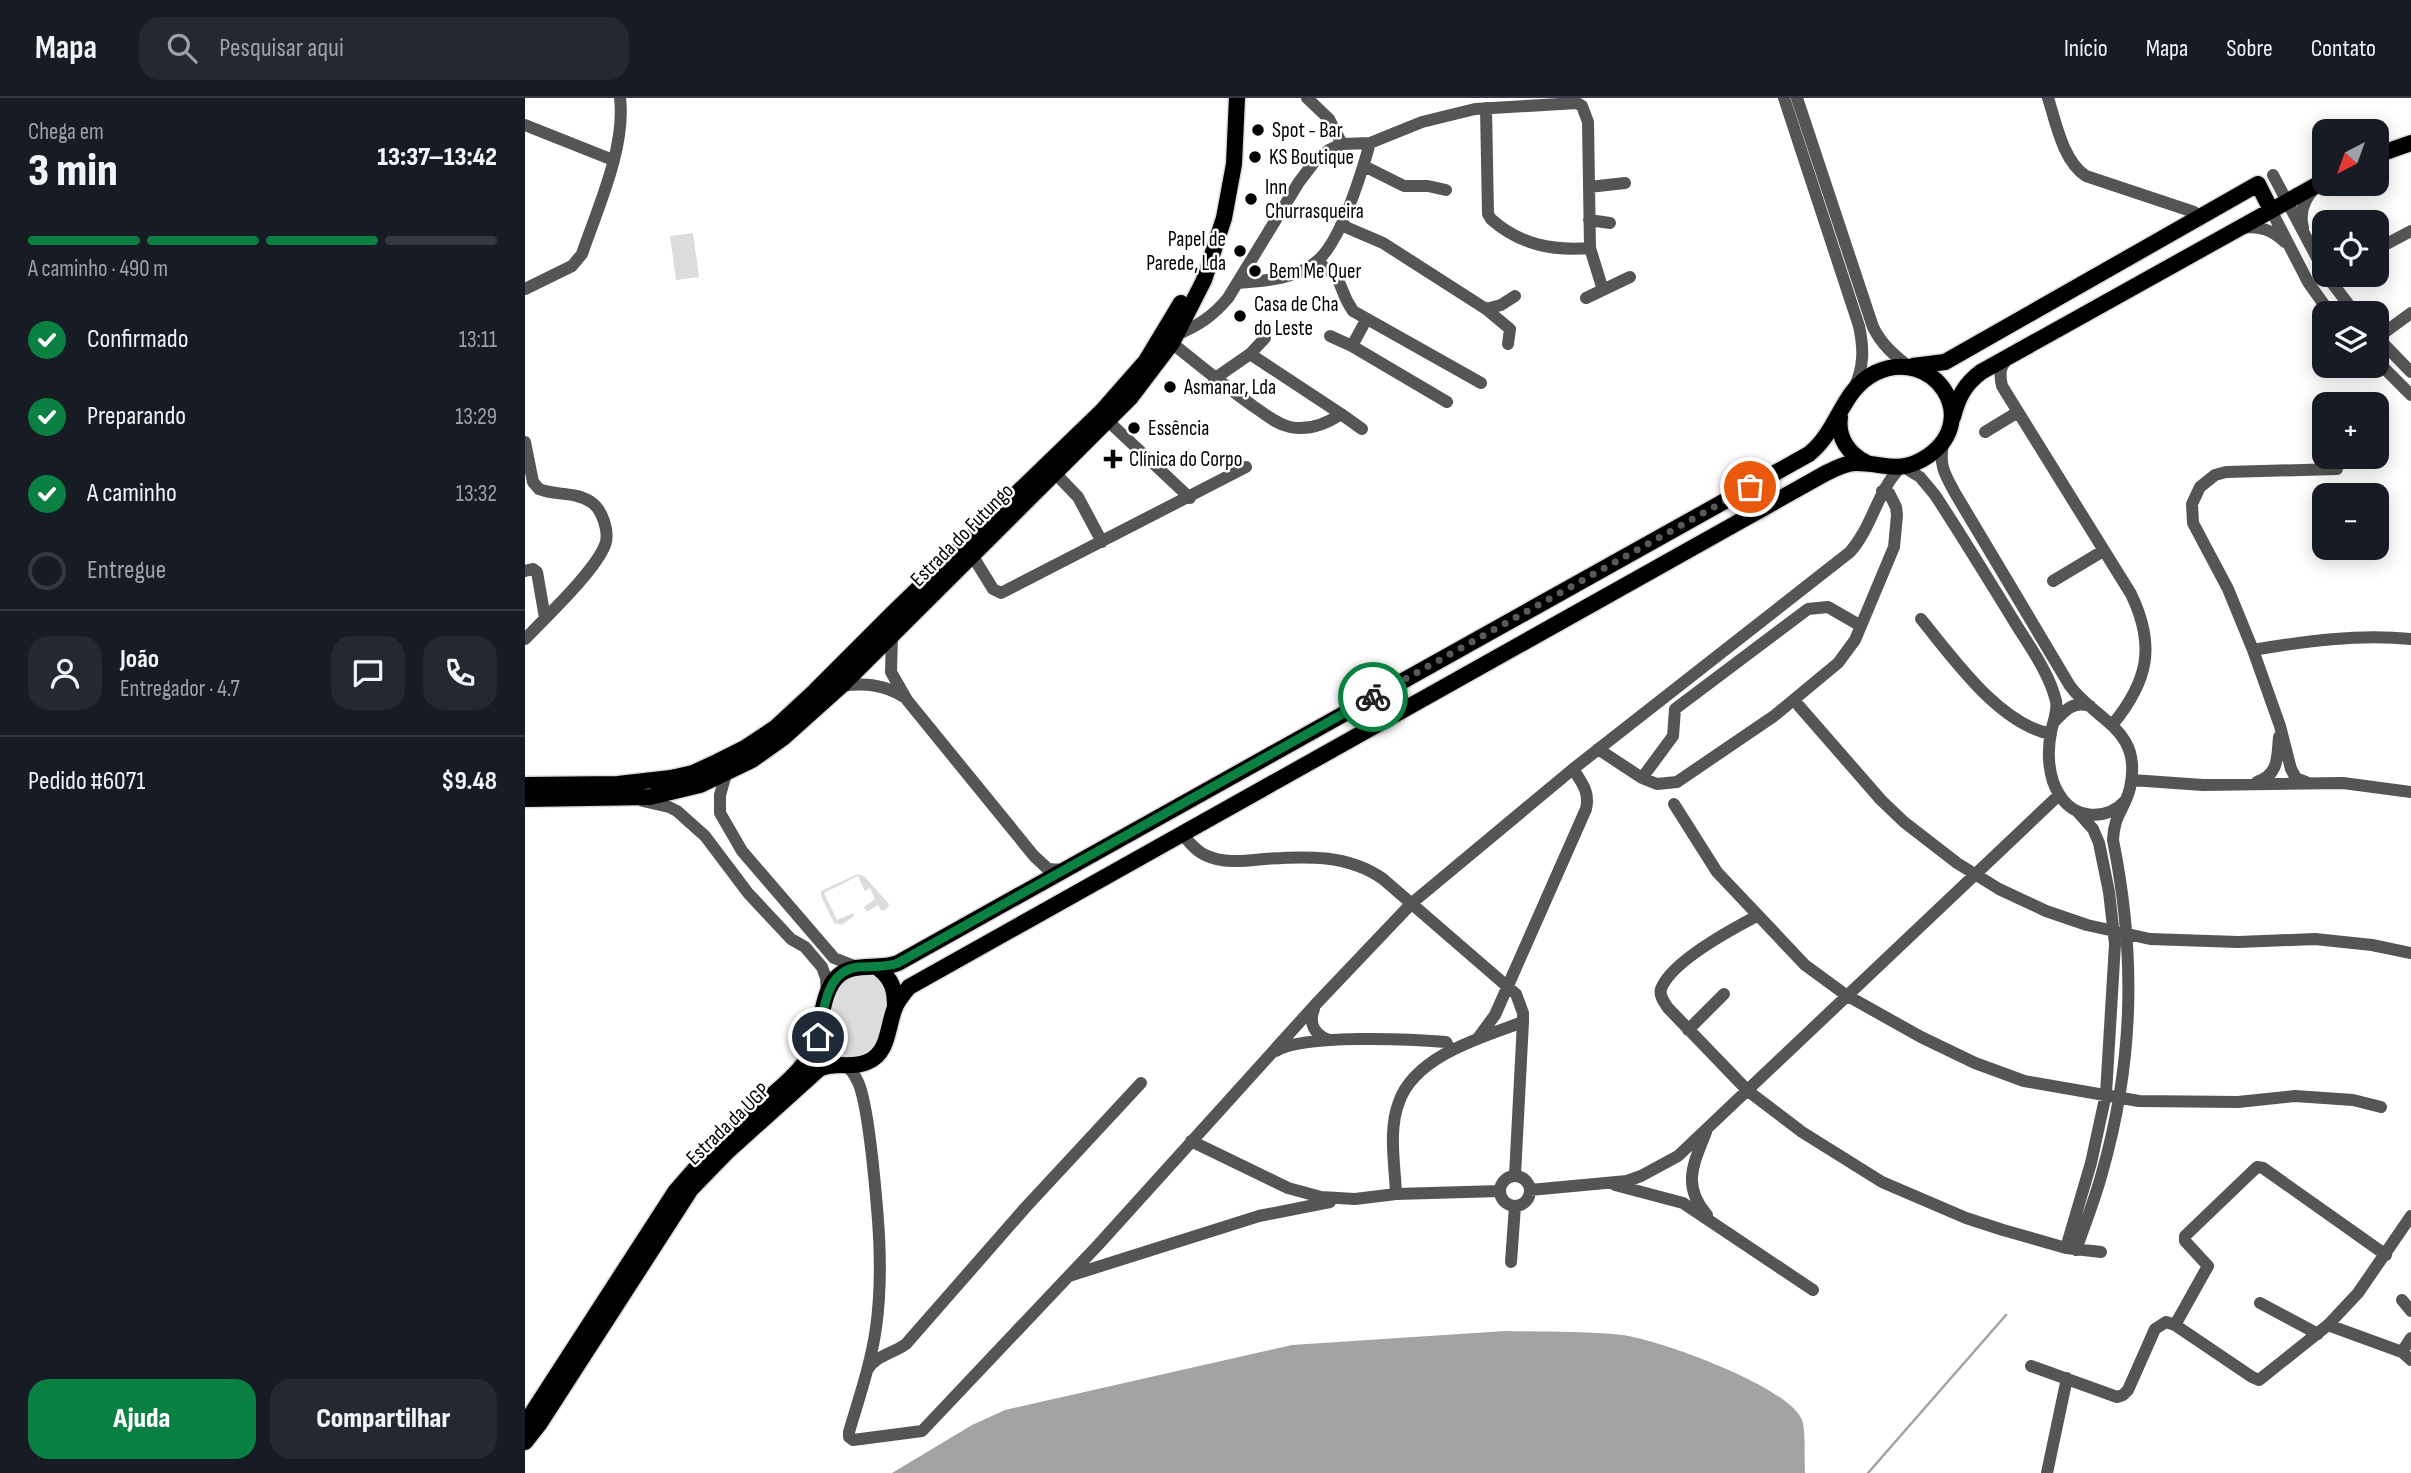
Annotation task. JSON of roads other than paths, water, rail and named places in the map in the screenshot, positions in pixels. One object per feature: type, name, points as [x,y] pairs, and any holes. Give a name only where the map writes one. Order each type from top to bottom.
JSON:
[{"type":"main road","name":"Estrada do Futungo","points":[[525,785],[618,784],[671,778],[693,773],[745,748],[775,728],[815,691],[1055,457],[1102,411],[1146,361],[1187,292],[1203,252],[1216,206],[1226,142],[1227,98]]},
{"type":"main road","name":"Estrada do Futungo","points":[[525,799],[622,799],[677,792],[726,774],[752,760],[783,738],[841,686],[1108,421],[1131,397],[1174,339],[1204,280],[1224,218],[1234,164],[1237,98]]},
{"type":"main road","points":[[2389,151],[2411,143]]},
{"type":"main road","points":[[846,1064],[830,1055],[818,1037],[827,994],[837,976],[858,967],[878,968],[898,963],[1809,454],[1827,436],[1853,391],[1878,372],[1945,362],[2258,184],[2271,210]]},
{"type":"main road","points":[[1842,411],[1839,421],[1842,439],[1850,452],[1883,468],[1922,460],[1943,443],[1960,394],[1973,379],[2312,188]]},
{"type":"main road","points":[[1908,366],[1927,374],[1942,385],[1950,401],[1950,426]]},
{"type":"main road","points":[[895,1007],[909,987],[1826,473],[1848,464],[1870,464]]},
{"type":"main road","points":[[872,1060],[886,1043],[895,1007],[894,986],[878,968]]},
{"type":"main road","name":"Estrada da UGP","points":[[525,1424],[675,1192],[704,1159],[803,1066],[818,1037]]},
{"type":"main road","name":"Estrada da UGP","points":[[525,1442],[540,1423],[681,1203],[697,1183],[812,1074],[827,1065],[863,1064],[872,1060]]},
{"type":"street","points":[[525,289],[572,266],[582,254],[621,128],[620,98]]},
{"type":"street","points":[[1307,98],[1329,118],[1342,144]]},
{"type":"street","points":[[1784,98],[1859,326],[1863,361],[1853,391]]},
{"type":"street","points":[[1797,98],[1873,327],[1888,350],[1908,366]]},
{"type":"street","points":[[2048,98],[2069,157],[2078,172],[2194,212]]},
{"type":"street","points":[[1341,414],[1327,423],[1313,427],[1292,428],[1277,422],[1214,379],[1174,339],[1216,312],[1238,284],[1299,182],[1315,161],[1329,149],[1342,144],[1370,143],[1422,121],[1486,108],[1577,103],[1582,106],[1588,122],[1590,248],[1603,290]]},
{"type":"street","points":[[1486,108],[1488,214],[1491,219],[1528,243],[1561,249],[1590,248]]},
{"type":"street","points":[[525,125],[613,160]]},
{"type":"street","points":[[1238,284],[1296,272],[1316,262],[1327,251],[1341,225],[1370,143]]},
{"type":"street","points":[[1364,166],[1404,186],[1428,186],[1445,190]]},
{"type":"street","points":[[2273,175],[2311,248]]},
{"type":"street","points":[[1589,187],[1625,183]]},
{"type":"street","points":[[2311,248],[2302,223],[2301,211],[2312,192]]},
{"type":"street","points":[[2271,210],[2308,282],[2321,301]]},
{"type":"street","points":[[1589,220],[1611,223]]},
{"type":"street","points":[[1341,225],[1383,243],[1486,309],[1510,329],[1508,344]]},
{"type":"street","points":[[2234,230],[2252,227],[2269,230],[2283,240],[2293,254]]},
{"type":"street","points":[[2389,243],[2411,231]]},
{"type":"street","points":[[1316,262],[1339,277],[1346,301],[1353,311],[1481,383]]},
{"type":"street","points":[[1586,298],[1630,277]]},
{"type":"street","points":[[1486,309],[1501,305],[1515,296]]},
{"type":"street","points":[[2389,329],[2411,313]]},
{"type":"street","points":[[1352,346],[1366,320]]},
{"type":"street","points":[[1330,336],[1447,402]]},
{"type":"street","points":[[1214,379],[1250,354],[1265,338]]},
{"type":"street","points":[[2389,349],[2411,372]]},
{"type":"street","points":[[1250,354],[1362,429]]},
{"type":"street","points":[[2010,356],[2002,364],[2002,386],[2135,601],[2147,643],[2139,688],[2113,724]]},
{"type":"street","points":[[2389,373],[2411,395]]},
{"type":"street","points":[[1973,379],[1990,378],[2002,386]]},
{"type":"street","points":[[1985,432],[2018,412]]},
{"type":"street","points":[[1108,421],[1190,498]]},
{"type":"street","points":[[525,442],[533,482],[538,489],[583,498],[593,503],[600,510],[607,533],[598,560],[525,639]]},
{"type":"street","points":[[1943,443],[1940,459],[1944,473],[2070,686],[2113,724],[2129,751],[2131,780],[2126,800],[2113,824],[2113,840],[2128,934],[2127,1027],[2120,1097],[2102,1173],[2071,1249]]},
{"type":"street","points":[[1870,464],[1880,476],[1882,491]]},
{"type":"street","points":[[846,1064],[861,1089],[868,1127],[877,1215],[879,1294],[876,1330],[849,1437],[858,1440],[922,1431],[1068,1277],[1315,1005],[1412,903],[1573,769],[1850,552],[1867,529],[1888,480],[1902,466],[1920,477],[1935,495],[2046,677],[2056,703],[2049,760],[2052,779],[2067,804],[2093,829],[2105,868],[2115,944],[2106,1094],[2071,1249]]},
{"type":"street","points":[[972,555],[993,589],[1001,593],[1246,467]]},
{"type":"street","points":[[2307,782],[2296,778],[2291,769],[2280,726],[2253,650],[2228,589],[2193,523],[2191,513],[2195,495],[2206,481],[2226,472],[2337,470]]},
{"type":"street","points":[[1055,473],[1078,497],[1102,542]]},
{"type":"street","points":[[1598,750],[1642,778],[1657,784],[1677,782],[1774,716],[1844,658],[1861,626],[1894,547],[1896,507],[1889,493],[1882,491]]},
{"type":"street","points":[[2053,581],[2103,551]]},
{"type":"street","points":[[525,571],[533,569],[537,572],[545,618]]},
{"type":"street","points":[[1642,778],[1673,736],[1675,709],[1808,609],[1828,607],[1861,626]]},
{"type":"street","points":[[1921,619],[1977,686],[2033,731],[2052,729]]},
{"type":"street","points":[[892,635],[891,672],[907,699],[1034,856],[1048,869],[1063,870]]},
{"type":"street","points":[[2253,650],[2351,637],[2411,639]]},
{"type":"street","points":[[841,686],[855,684],[882,687],[907,699]]},
{"type":"street","points":[[2052,729],[2064,711],[2073,705],[2090,706]]},
{"type":"street","points":[[1799,706],[1873,792],[1904,822],[1957,863],[1999,889],[2046,911],[2069,920],[2150,939],[2238,942],[2315,939],[2372,945],[2411,953]]},
{"type":"street","points":[[2250,785],[2267,779],[2274,771],[2280,726]]},
{"type":"street","points":[[1478,1038],[1495,1014],[1508,987],[1586,809],[1586,790],[1573,769]]},
{"type":"street","points":[[726,774],[719,802],[724,823],[742,851],[809,927],[819,943],[834,958],[858,967]]},
{"type":"street","points":[[2131,780],[2203,785],[2343,783],[2411,792]]},
{"type":"street","points":[[1530,1190],[1612,1184],[1641,1176],[1678,1156],[2059,794]]},
{"type":"street","points":[[622,799],[669,807],[687,818],[705,835],[748,893],[791,939],[805,947],[822,967],[827,994]]},
{"type":"street","points":[[2077,811],[2094,816],[2109,813],[2126,800]]},
{"type":"street","points":[[1674,804],[1717,872],[1805,965],[1846,995],[1921,1037],[1975,1063],[2024,1081],[2139,1101],[2210,1102],[2295,1096],[2324,1097],[2381,1107]]},
{"type":"street","points":[[705,835],[709,821],[716,819],[724,823]]},
{"type":"street","points":[[1182,834],[1205,855],[1223,861],[1307,857],[1349,862],[1368,868],[1515,994],[1520,1003],[1523,1022],[1515,1175]]},
{"type":"street","points":[[1031,889],[1039,874],[1034,856]]},
{"type":"street","points":[[1757,916],[1706,944],[1675,971],[1661,989],[1661,998],[1688,1030],[1748,1091],[1802,1132],[1882,1182],[1966,1218],[2071,1249],[2101,1252]]},
{"type":"street","points":[[1688,1030],[1724,994]]},
{"type":"street","points":[[1315,1005],[1311,1017],[1313,1028],[1320,1037],[1332,1041]]},
{"type":"street","points":[[1397,1194],[1393,1128],[1398,1103],[1405,1088],[1416,1076],[1451,1051],[1523,1022]]},
{"type":"street","points":[[1271,1054],[1294,1044],[1402,1038],[1445,1042],[1451,1051]]},
{"type":"street","points":[[861,1089],[864,1074],[872,1060]]},
{"type":"street","points":[[866,1373],[871,1363],[901,1348],[1141,1083]]},
{"type":"street","points":[[1707,1128],[1692,1168],[1691,1187],[1698,1205],[1713,1222]]},
{"type":"street","points":[[1191,1142],[1288,1188],[1321,1197],[1355,1199]]},
{"type":"street","points":[[2175,1325],[2209,1266],[2185,1241],[2185,1236],[2257,1167],[2263,1168],[2316,1204],[2386,1255]]},
{"type":"street","points":[[1515,1175],[1524,1178],[1530,1190],[1524,1203],[1515,1206],[1506,1203],[1500,1191],[1502,1182],[1515,1175]]},
{"type":"street","points":[[1612,1184],[1683,1203],[1812,1290]]},
{"type":"street","points":[[1068,1277],[1259,1216],[1314,1204],[1397,1194],[1500,1191]]},
{"type":"street","points":[[1511,1262],[1515,1206]]},
{"type":"street","points":[[2031,1366],[2117,1397],[2123,1395],[2155,1329],[2166,1322],[2175,1325],[2259,1380],[2323,1330],[2358,1293],[2411,1216]]},
{"type":"street","points":[[2402,1300],[2411,1311]]},
{"type":"street","points":[[2260,1303],[2323,1330],[2406,1356],[2411,1338]]},
{"type":"street","points":[[876,1330],[879,1341],[888,1347],[901,1348]]},
{"type":"street","points":[[2047,1473],[2067,1378]]},
{"type":"waterway","points":[[1868,1473],[2006,1315]]},
{"type":"place","name":"Spot - Bar","points":[[1258,130]]},
{"type":"place","name":"KS Boutique","points":[[1255,157]]},
{"type":"place","name":"Inn Churrasqueira","points":[[1251,199]]},
{"type":"place","name":"Papel de Parede, Lda","points":[[1240,251]]},
{"type":"place","name":"Bem Me Quer","points":[[1255,271]]},
{"type":"place","name":"Casa de Cha do Leste","points":[[1240,316]]},
{"type":"place","name":"Asmanar, Lda","points":[[1170,387]]},
{"type":"place","name":"Essência","points":[[1134,428]]},
{"type":"place","name":"Clínica do Corpo","points":[[1113,459]]}]
